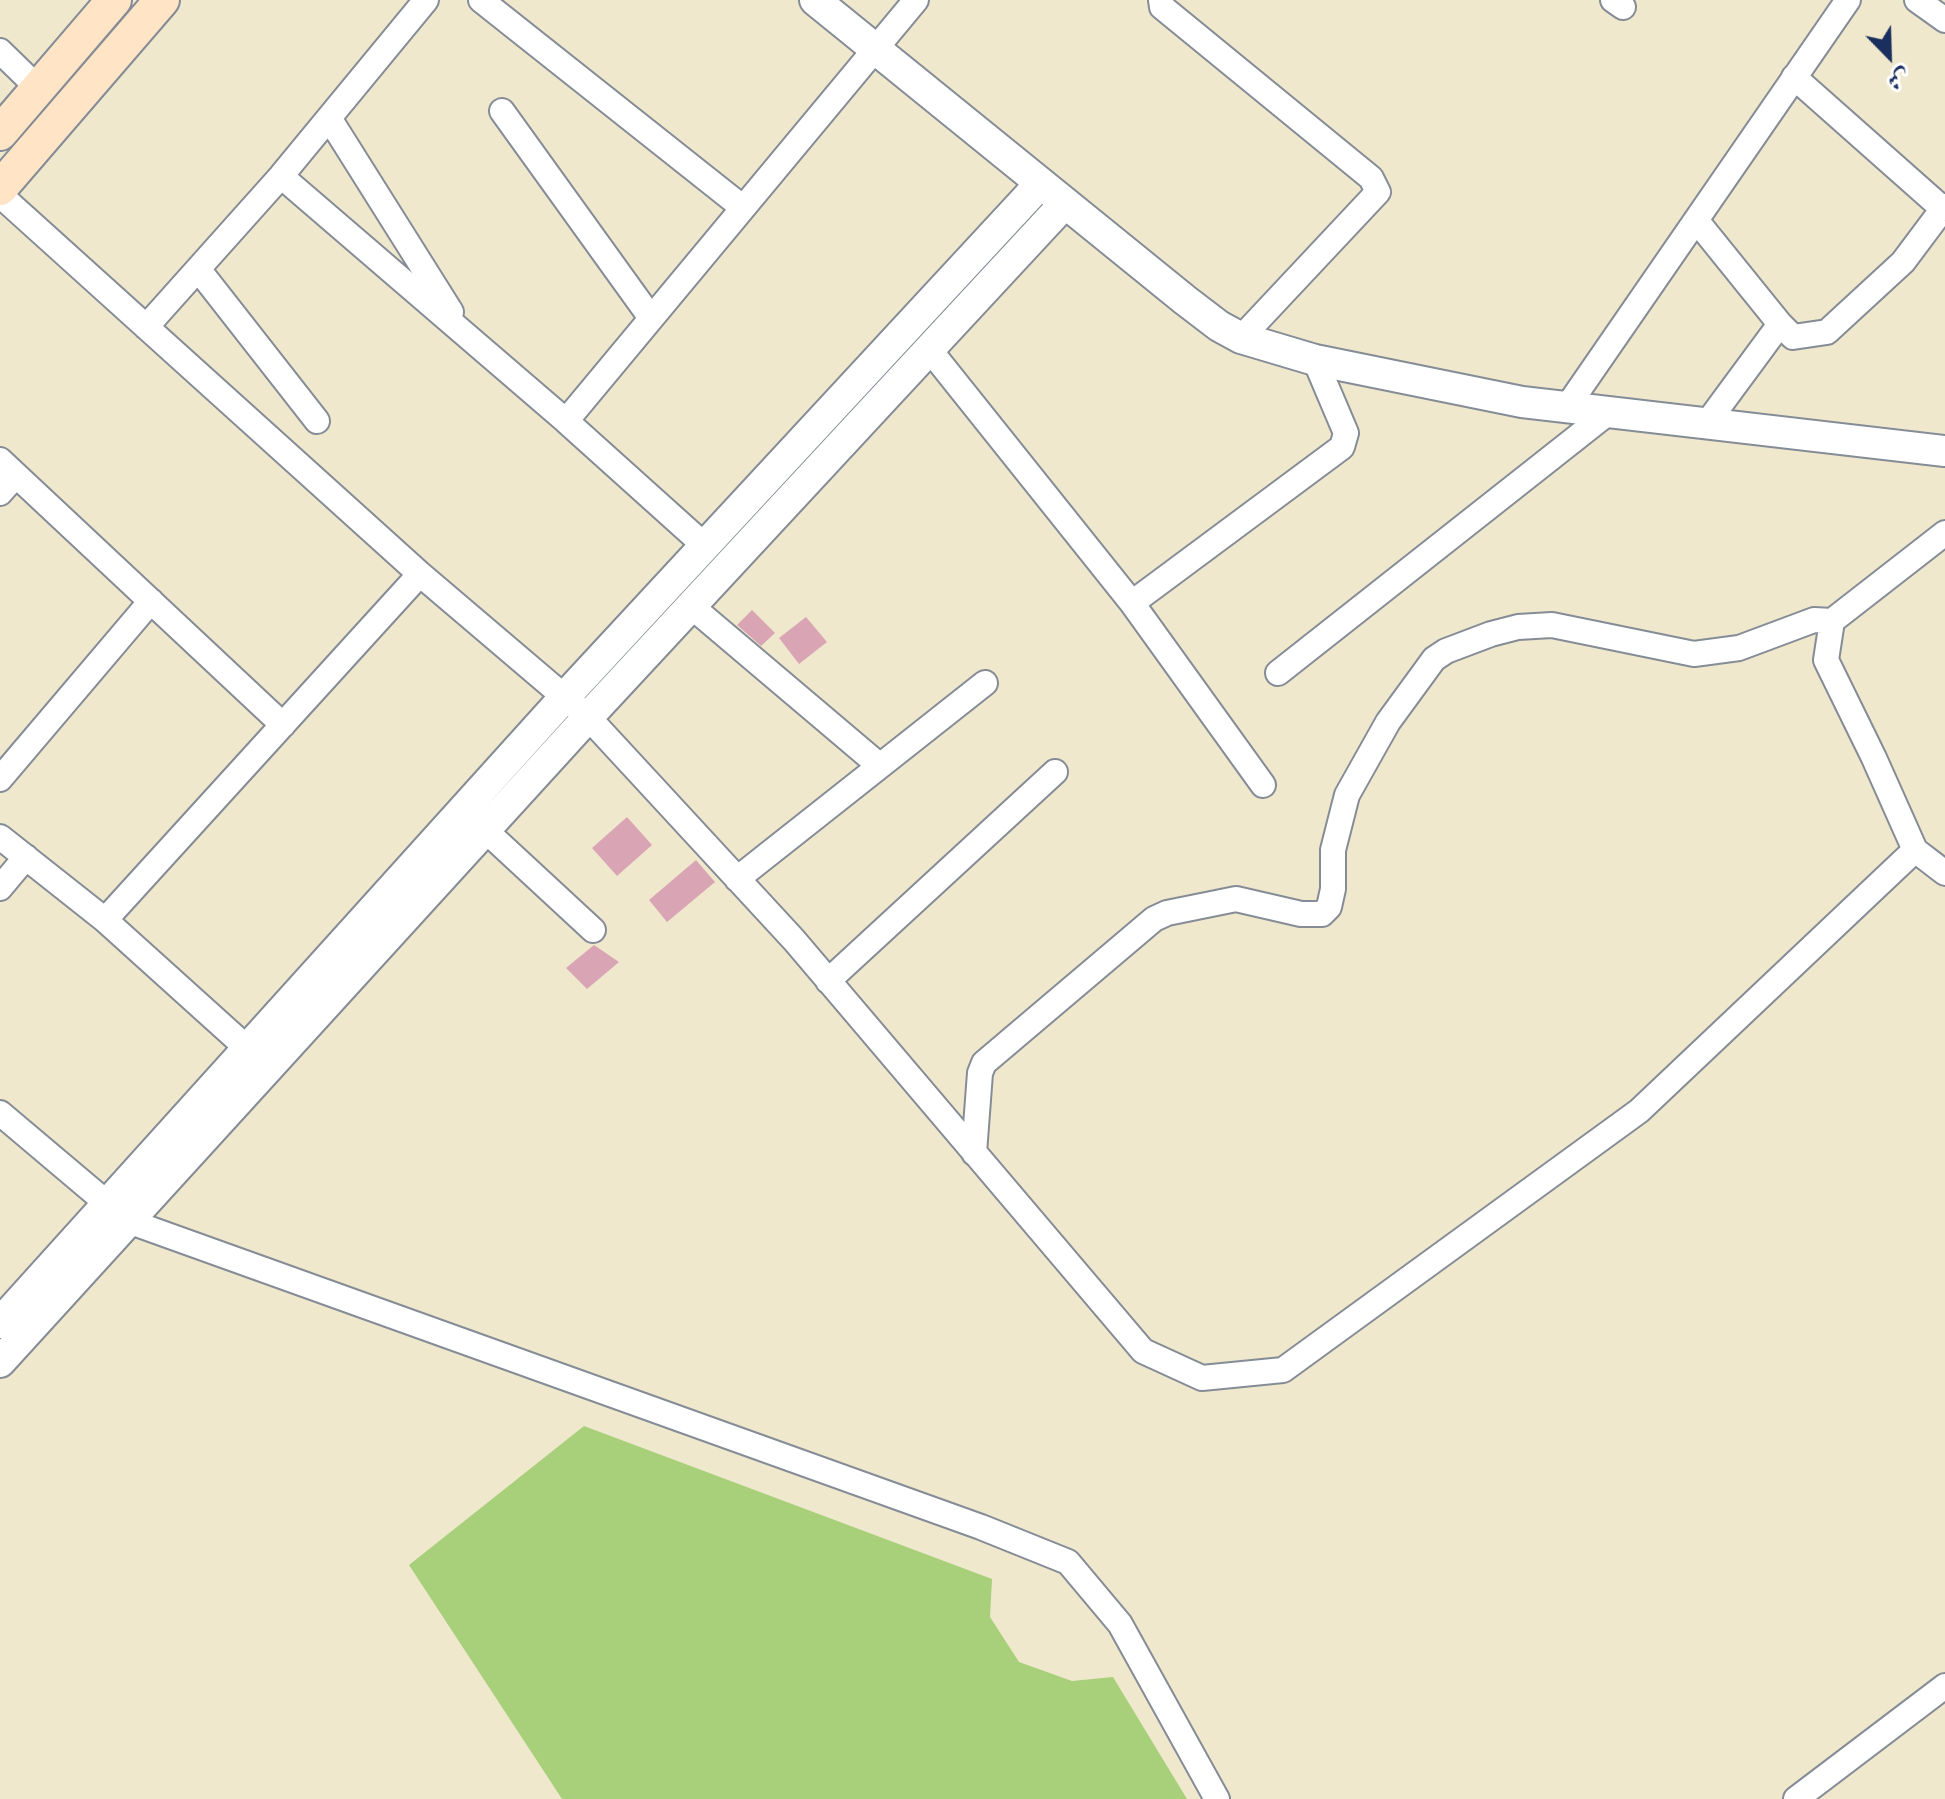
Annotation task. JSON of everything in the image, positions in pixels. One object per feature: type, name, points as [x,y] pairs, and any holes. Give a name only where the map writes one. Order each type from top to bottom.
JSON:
[{"type":"main road","points":[[0,133],[114,0]]},
{"type":"main road","points":[[0,188],[162,0]]},
{"type":"street","points":[[146,327],[281,176],[426,0]]},
{"type":"street","points":[[481,0],[742,207]]},
{"type":"street","points":[[815,0],[1040,184],[1219,326],[1241,338],[1315,360],[1522,402],[1945,451]]},
{"type":"street","points":[[566,421],[916,0]]},
{"type":"street","points":[[1161,0],[1162,7],[1371,178],[1378,192],[1241,338]]},
{"type":"street","points":[[1567,407],[1848,0]]},
{"type":"street","points":[[1917,0],[1945,20]]},
{"type":"street","points":[[0,51],[38,88]]},
{"type":"street","points":[[1696,220],[1793,337],[1827,332],[1903,262],[1944,207],[1794,77]]},
{"type":"street","points":[[502,111],[651,318]]},
{"type":"street","points":[[329,118],[465,335]]},
{"type":"street","points":[[281,176],[566,421],[705,546]]},
{"type":"street","points":[[0,1362],[248,1049],[563,699],[1040,184]]},
{"type":"street","points":[[0,195],[420,574],[563,699],[588,717],[828,981],[1143,1351],[1202,1378],[1283,1370],[1639,1111],[1915,850]]},
{"type":"street","points":[[0,1323],[118,1212],[485,830],[1065,203]]},
{"type":"street","points":[[198,269],[317,421]]},
{"type":"street","points":[[1707,423],[1780,324]]},
{"type":"street","points":[[929,349],[1132,603],[1263,785]]},
{"type":"street","points":[[1132,603],[1342,447],[1346,433],[1315,360]]},
{"type":"street","points":[[1278,673],[1609,412]]},
{"type":"street","points":[[5,476],[151,601],[283,725]]},
{"type":"street","points":[[974,1153],[980,1073],[984,1063],[1154,919],[1167,913],[1236,899],[1301,914],[1322,914],[1329,907],[1333,889],[1333,850],[1347,795],[1388,722],[1434,659],[1446,651],[1518,627],[1552,625],[1694,654],[1739,648],[1814,620],[1832,621],[1945,533]]},
{"type":"street","points":[[105,920],[420,574]]},
{"type":"street","points":[[0,779],[151,601]]},
{"type":"street","points":[[691,606],[880,766]]},
{"type":"street","points":[[1832,621],[1826,660],[1915,850],[1945,873]]},
{"type":"street","points":[[737,879],[985,683]]},
{"type":"street","points":[[828,981],[1055,772]]},
{"type":"street","points":[[485,830],[593,930]]},
{"type":"street","points":[[0,837],[105,920],[248,1049]]},
{"type":"street","points":[[0,888],[26,857]]},
{"type":"street","points":[[0,1113],[118,1212],[981,1527],[1068,1562],[1120,1624],[1217,1799]]},
{"type":"street","points":[[1796,1799],[1945,1686]]},
{"type":"green space","points":[[584,1426],[992,1579],[990,1617],[1019,1662],[1072,1681],[1113,1677],[1187,1799],[562,1799],[409,1565]]},
{"type":"building","points":[[752,610],[775,633],[761,646],[737,625]]},
{"type":"building","points":[[806,617],[827,642],[799,664],[779,638]]},
{"type":"building","points":[[627,817],[652,845],[617,876],[592,848]]},
{"type":"building","points":[[696,860],[715,882],[667,922],[649,900]]},
{"type":"building","points":[[594,945],[619,962],[587,989],[566,968]]}]
